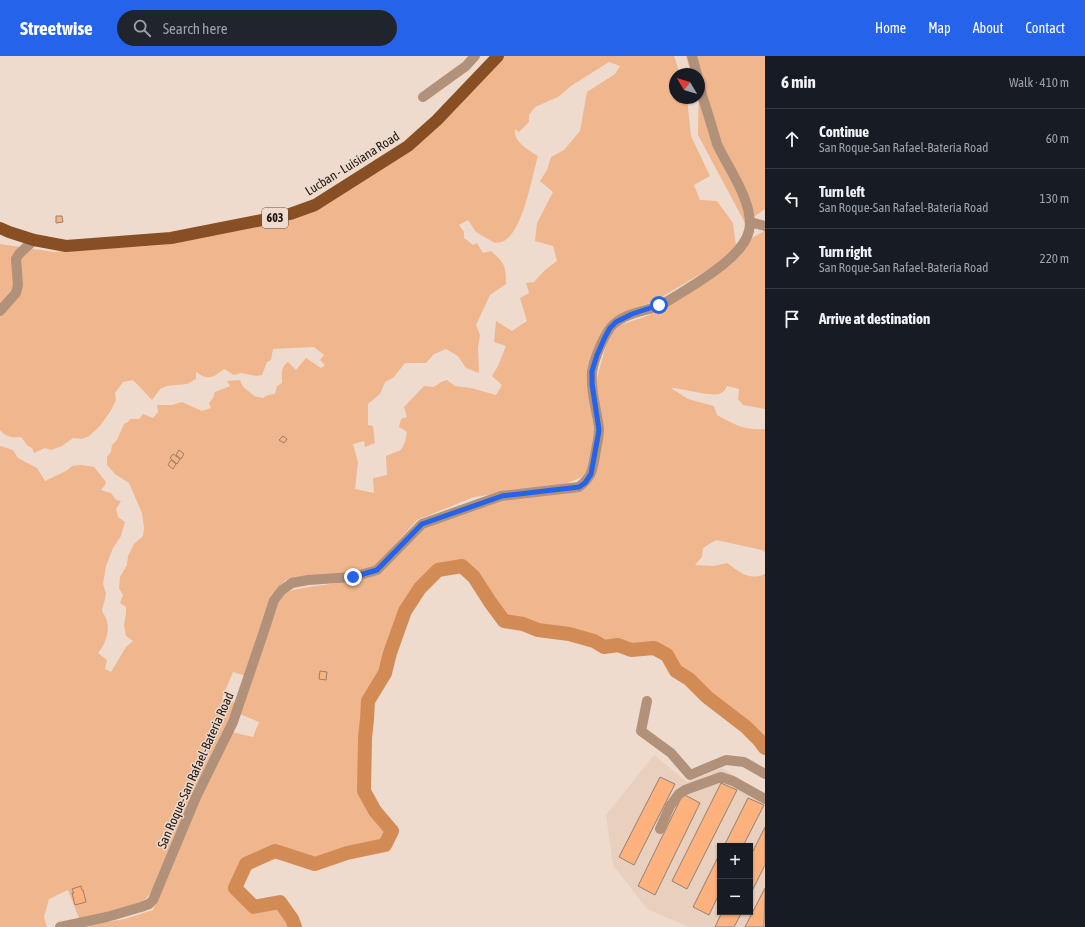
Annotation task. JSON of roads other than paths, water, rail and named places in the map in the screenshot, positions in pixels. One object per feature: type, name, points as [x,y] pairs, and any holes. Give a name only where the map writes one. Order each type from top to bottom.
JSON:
[{"type":"main road","name":"Lucban - Luisiana Road","points":[[0,228],[34,240],[66,246],[171,238],[290,214],[315,205],[408,146],[437,120],[498,56]]},
{"type":"street","points":[[423,97],[466,66],[475,56]]},
{"type":"street","points":[[692,56],[695,68]]},
{"type":"street","name":"San Roque-San Rafael-Bateria Road","points":[[60,927],[114,915],[149,904],[153,900],[196,797],[233,722],[274,600],[282,590],[292,583],[308,580],[353,577],[377,570],[422,524],[502,496],[579,487],[585,483],[591,474],[599,430],[592,384],[592,371],[597,355],[610,328],[616,322],[632,314],[663,303],[702,280],[736,253],[745,242],[749,232],[750,222],[743,196],[734,174],[717,143],[705,104]]},
{"type":"street","points":[[750,222],[765,226]]},
{"type":"street","points":[[0,311],[16,293],[18,285],[16,260],[19,254],[34,240]]},
{"type":"street","points":[[647,700],[641,731],[671,753],[690,775],[726,760],[744,762],[765,774]]},
{"type":"street","points":[[660,829],[670,806],[679,794],[721,777],[733,781],[765,799]]},
{"type":"waterway","points":[[295,927],[292,919],[280,902],[254,907],[235,888],[246,864],[275,851],[315,864],[347,853],[385,845],[392,831],[375,811],[364,791],[365,738],[368,701],[385,673],[390,653],[405,611],[420,588],[438,570],[462,566],[474,577],[504,621],[523,624],[538,630],[569,634],[594,641],[604,647],[618,645],[631,650],[654,648],[667,655],[676,671],[689,679],[707,697],[746,727],[765,748]]}]
